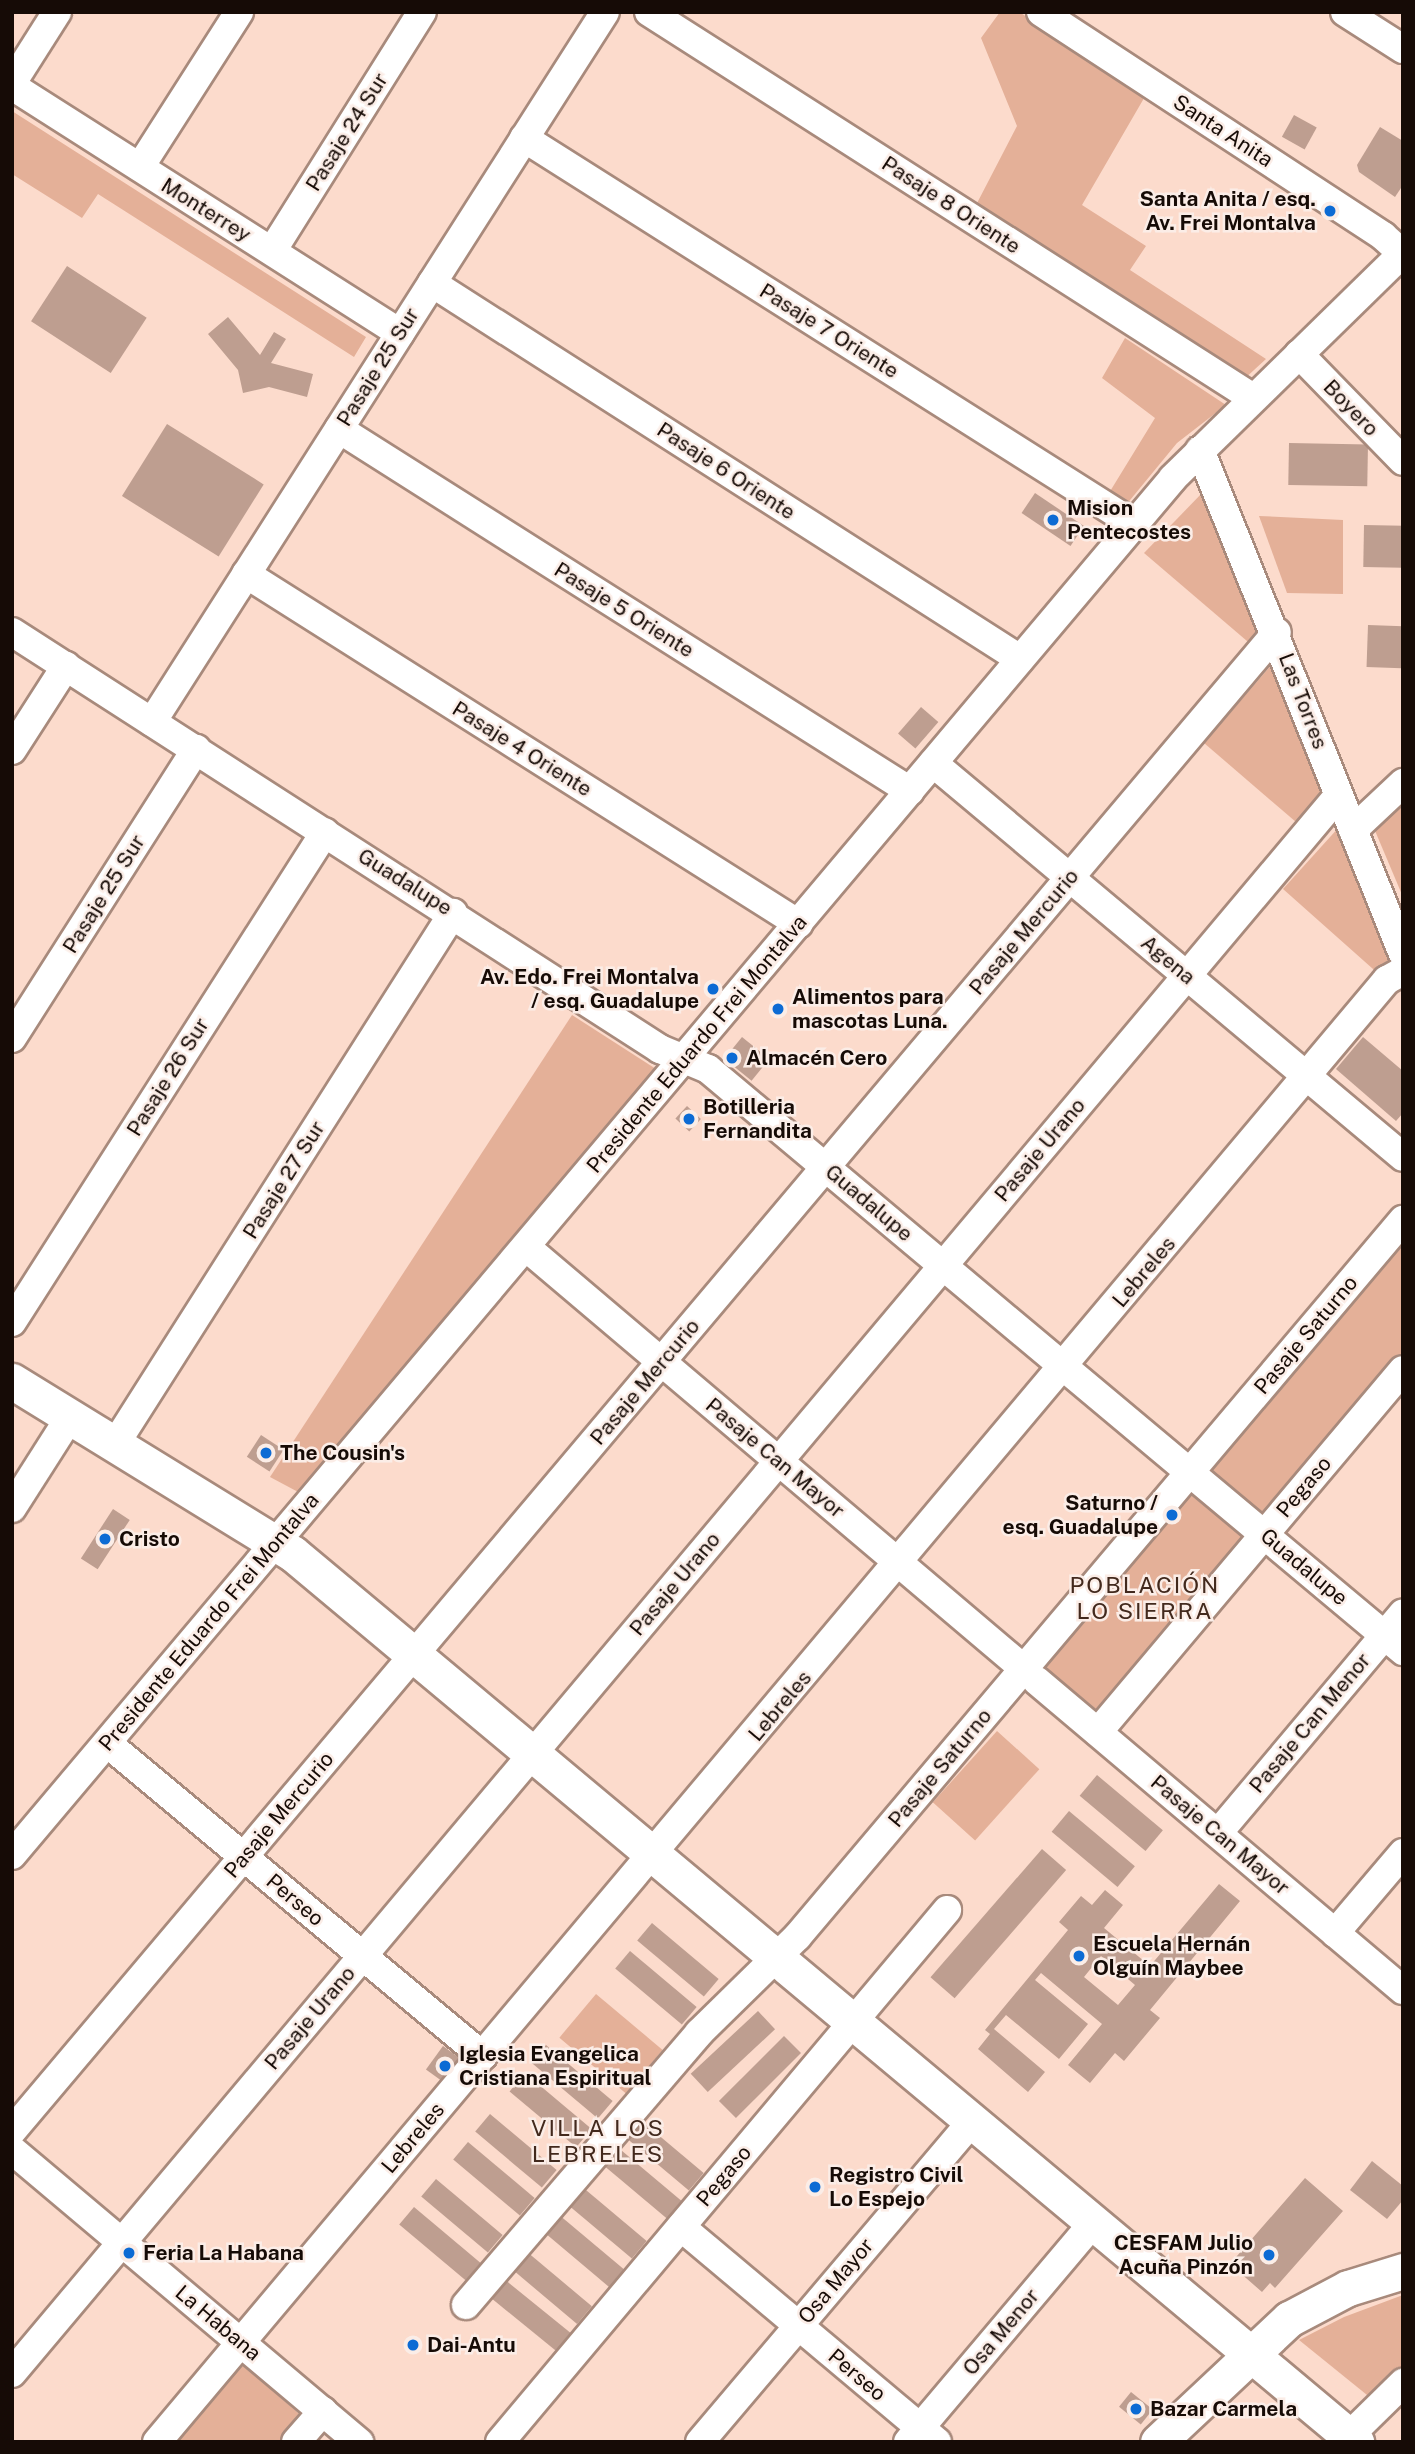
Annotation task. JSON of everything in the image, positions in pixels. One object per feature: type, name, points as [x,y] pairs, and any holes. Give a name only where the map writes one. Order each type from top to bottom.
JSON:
[{"type":"main road","points":[[12,1381],[114,1446],[276,1542],[416,1653],[1352,2439]]},
{"type":"main road","points":[[1158,2442],[1250,2352],[1289,2319],[1325,2299],[1403,2271]]},
{"type":"street","points":[[12,85],[57,12]]},
{"type":"street","points":[[140,167],[239,12]]},
{"type":"street","name":"Pasaje 24 Sur","points":[[272,251],[422,12]]},
{"type":"street","name":"Pasaje 25 Sur","points":[[152,722],[605,12]]},
{"type":"street","name":"Pasaje 8 Oriente","points":[[649,12],[1253,398]]},
{"type":"street","name":"Santa Anita","points":[[1041,12],[1383,236],[1403,254]]},
{"type":"street","points":[[1345,12],[1403,49]]},
{"type":"street","name":"Monterrey","points":[[12,85],[400,333]]},
{"type":"street","name":"Pasaje 7 Oriente","points":[[524,138],[1134,524]]},
{"type":"street","name":"Presidente Eduardo Frei Montalva","points":[[12,1855],[1134,524],[1200,450],[1403,254]]},
{"type":"street","name":"Pasaje 6 Oriente","points":[[432,283],[1020,659]]},
{"type":"street","name":"Boyero","points":[[1299,354],[1403,461]]},
{"type":"street","name":"Pasaje 5 Oriente","points":[[338,429],[910,791]]},
{"type":"street","name":"Las Torres","points":[[1200,450],[1277,632],[1338,796],[1403,954]]},
{"type":"street","name":"Pasaje 4 Oriente","points":[[246,574],[799,924]]},
{"type":"street","name":"Guadalupe","points":[[12,632],[453,913],[660,1049],[708,1069],[1394,1643]]},
{"type":"street","name":"Pasaje Mercurio","points":[[12,2131],[1277,632]]},
{"type":"street","points":[[12,750],[66,666]]},
{"type":"street","name":"Pasaje 25 Sur","points":[[12,1038],[196,750]]},
{"type":"street","name":"Agena","points":[[933,763],[1403,1157]]},
{"type":"street","points":[[1353,830],[1403,783]]},
{"type":"street","name":"Pasaje Urano","points":[[12,2373],[1338,796]]},
{"type":"street","name":"Pasaje 26 Sur","points":[[12,1322],[325,832]]},
{"type":"street","name":"Pasaje 27 Sur","points":[[114,1446],[453,913]]},
{"type":"street","name":"Lebreles","points":[[157,2442],[1387,981],[1403,971]]},
{"type":"street","name":"Pasaje Saturno","points":[[466,2305],[699,2033],[776,1954],[797,1937],[1030,1675],[1190,1471],[1403,1220]]},
{"type":"street","name":"Pasaje Can Mayor","points":[[526,1247],[1403,1990]]},
{"type":"street","name":"Pegaso","points":[[1098,1731],[1403,1370]]},
{"type":"street","points":[[12,1508],[70,1417]]},
{"type":"street","name":"Pasaje Can Menor","points":[[1218,1833],[1394,1643],[1403,1613]]},
{"type":"street","name":"Perseo","points":[[107,1743],[483,2056]]},
{"type":"street","points":[[1335,1933],[1403,1853]]},
{"type":"street","name":"Pegaso","points":[[500,2442],[947,1910]]},
{"type":"street","name":"Osa Mayor","points":[[700,2442],[972,2120]]},
{"type":"street","name":"La Habana","points":[[12,2150],[359,2442]]},
{"type":"street","name":"Osa Menor","points":[[922,2437],[1094,2222]]},
{"type":"street","name":"Perseo","points":[[681,2227],[799,2326],[922,2437]]},
{"type":"street","points":[[1352,2439],[1403,2383]]},
{"type":"street","points":[[296,2442],[323,2411]]},
{"type":"shaded area","points":[[1000,12],[1019,12],[1147,93],[1082,205],[1146,246],[1130,270],[1266,359],[1242,381],[975,207],[1017,126],[981,38]]},
{"type":"shaded area","points":[[12,111],[366,337],[354,357],[98,194],[82,218],[12,174]]},
{"type":"shaded area","points":[[1125,338],[1226,405],[1177,443],[1126,505],[1109,493],[1155,418],[1102,378]]},
{"type":"shaded area","points":[[1204,491],[1264,639],[1254,647],[1144,553]]},
{"type":"shaded area","points":[[1259,516],[1343,520],[1343,594],[1287,593]]},
{"type":"shaded area","points":[[1273,663],[1328,800],[1303,828],[1204,743]]},
{"type":"shaded area","points":[[1403,799],[1403,897],[1373,826]]},
{"type":"shaded area","points":[[1340,826],[1396,963],[1382,977],[1283,889]]},
{"type":"shaded area","points":[[572,1015],[656,1069],[300,1493],[270,1477]]},
{"type":"shaded area","points":[[1403,1241],[1403,1359],[1269,1520],[1207,1471]]},
{"type":"shaded area","points":[[1194,1486],[1252,1537],[1095,1718],[1037,1667]]},
{"type":"shaded area","points":[[997,1731],[1039,1769],[975,1840],[933,1802]]},
{"type":"shaded area","points":[[596,1994],[663,2050],[626,2094],[559,2038]]},
{"type":"shaded area","points":[[1403,2295],[1403,2366],[1372,2399],[1299,2340],[1344,2317]]},
{"type":"shaded area","points":[[240,2362],[305,2419],[285,2442],[174,2442]]},
{"type":"building","points":[[1294,115],[1317,128],[1305,149],[1282,137]]},
{"type":"building","points":[[1380,127],[1403,141],[1403,185],[1395,197],[1359,172],[1357,165]]},
{"type":"building","points":[[67,266],[147,318],[111,373],[31,321]]},
{"type":"building","points":[[228,317],[260,355],[274,332],[286,339],[271,363],[313,374],[307,397],[269,387],[243,393],[238,370],[208,334]]},
{"type":"building","points":[[167,424],[264,484],[219,556],[122,496]]},
{"type":"building","points":[[1289,443],[1368,444],[1367,486],[1288,485]]},
{"type":"building","name":"Mision Pentecostes","points":[[1035,493],[1084,526],[1070,546],[1022,513]]},
{"type":"building","points":[[1364,525],[1403,526],[1402,568],[1363,567]]},
{"type":"building","points":[[1368,625],[1403,626],[1402,668],[1367,667]]},
{"type":"building","points":[[921,707],[938,722],[915,749],[898,733]]},
{"type":"building","points":[[742,1037],[769,1059],[752,1081],[724,1059]]},
{"type":"building","points":[[1363,1037],[1403,1071],[1403,1113],[1396,1121],[1336,1069]]},
{"type":"building","name":"Botilleria Fernandita","points":[[687,1106],[701,1119],[689,1131],[675,1118]]},
{"type":"building","name":"The Cousin's","points":[[261,1435],[284,1450],[269,1472],[247,1457]]},
{"type":"building","name":"Cristo","points":[[113,1509],[130,1520],[98,1569],[81,1558]]},
{"type":"building","points":[[1097,1775],[1163,1830],[1146,1851],[1080,1796]]},
{"type":"building","points":[[1069,1811],[1135,1866],[1118,1887],[1052,1832]]},
{"type":"building","points":[[1042,1849],[1066,1870],[955,1998],[930,1977]]},
{"type":"building","points":[[1219,1884],[1240,1901],[1150,2010],[1160,2018],[1124,2061],[1115,2053],[1090,2083],[1068,2065],[1102,2024],[1041,1973],[1035,1980],[1088,2024],[1059,2059],[1006,2015],[994,2029],[1045,2072],[1028,2092],[978,2049],[990,2034],[985,2030],[1068,1930],[1059,1922],[1081,1896],[1092,1905],[1105,1890],[1123,1905],[1104,1928],[1150,1966]],"holes":[[[1101,1956],[1135,1985],[1118,2005],[1084,1977]]]},
{"type":"building","points":[[652,1923],[719,1979],[704,1997],[637,1941]]},
{"type":"building","points":[[630,1951],[697,2007],[682,2025],[615,1969]]},
{"type":"building","points":[[758,2011],[775,2029],[708,2092],[691,2074]]},
{"type":"building","points":[[784,2036],[801,2053],[736,2118],[719,2101]]},
{"type":"building","points":[[546,2045],[613,2101],[598,2119],[531,2063]]},
{"type":"building","name":"Iglesia Evangelica Cristiana Espiritual","points":[[443,2046],[466,2063],[449,2087],[426,2069]]},
{"type":"building","points":[[525,2073],[592,2129],[576,2147],[510,2091]]},
{"type":"building","points":[[490,2114],[557,2170],[542,2188],[475,2132]]},
{"type":"building","points":[[637,2117],[704,2173],[689,2191],[622,2135]]},
{"type":"building","points":[[468,2142],[535,2198],[520,2216],[453,2160]]},
{"type":"building","points":[[615,2145],[682,2201],[667,2219],[600,2163]]},
{"type":"building","points":[[1372,2161],[1403,2186],[1403,2200],[1387,2219],[1350,2190]]},
{"type":"building","points":[[1305,2178],[1343,2211],[1275,2288],[1270,2283],[1262,2292],[1230,2264]]},
{"type":"building","points":[[436,2179],[503,2235],[488,2253],[421,2197]]},
{"type":"building","points":[[580,2185],[647,2241],[632,2259],[565,2203]]},
{"type":"building","points":[[414,2207],[481,2263],[466,2281],[399,2225]]},
{"type":"building","points":[[558,2214],[624,2269],[609,2287],[543,2232]]},
{"type":"building","points":[[526,2251],[592,2306],[577,2324],[511,2269]]},
{"type":"building","points":[[504,2279],[572,2334],[557,2352],[490,2297]]},
{"type":"building","name":"Bazar Carmela","points":[[1131,2392],[1153,2410],[1141,2424],[1119,2407]]},
{"type":"place","name":"Santa Anita / esq. Av. Frei Montalva","points":[[1330,211]]},
{"type":"place","name":"Mision Pentecostes","points":[[1053,520]]},
{"type":"place","name":"Av. Edo. Frei Montalva / esq. Guadalupe","points":[[713,989]]},
{"type":"place","name":"Alimentos para mascotas Luna.","points":[[778,1009]]},
{"type":"place","name":"Almacén Cero","points":[[732,1058]]},
{"type":"place","name":"Botilleria Fernandita","points":[[689,1119]]},
{"type":"place","name":"The Cousin's","points":[[266,1453]]},
{"type":"place","name":"Saturno / esq. Guadalupe","points":[[1172,1515]]},
{"type":"place","name":"Cristo","points":[[105,1539]]},
{"type":"place","name":"Escuela Hernán Olguín Maybee","points":[[1079,1956]]},
{"type":"place","name":"Iglesia Evangelica Cristiana Espiritual","points":[[445,2066]]},
{"type":"place","name":"Registro Civil Lo Espejo","points":[[815,2187]]},
{"type":"place","name":"Feria La Habana","points":[[129,2253]]},
{"type":"place","name":"CESFAM Julio Acuña Pinzón","points":[[1269,2255]]},
{"type":"place","name":"Dai-Antu","points":[[413,2345]]},
{"type":"place","name":"Bazar Carmela","points":[[1136,2409]]},
{"type":"district","name":"POBLACIÓN LO SIERRA","points":[[1145,1598]]},
{"type":"district","name":"VILLA LOS LEBRELES","points":[[598,2141]]}]
